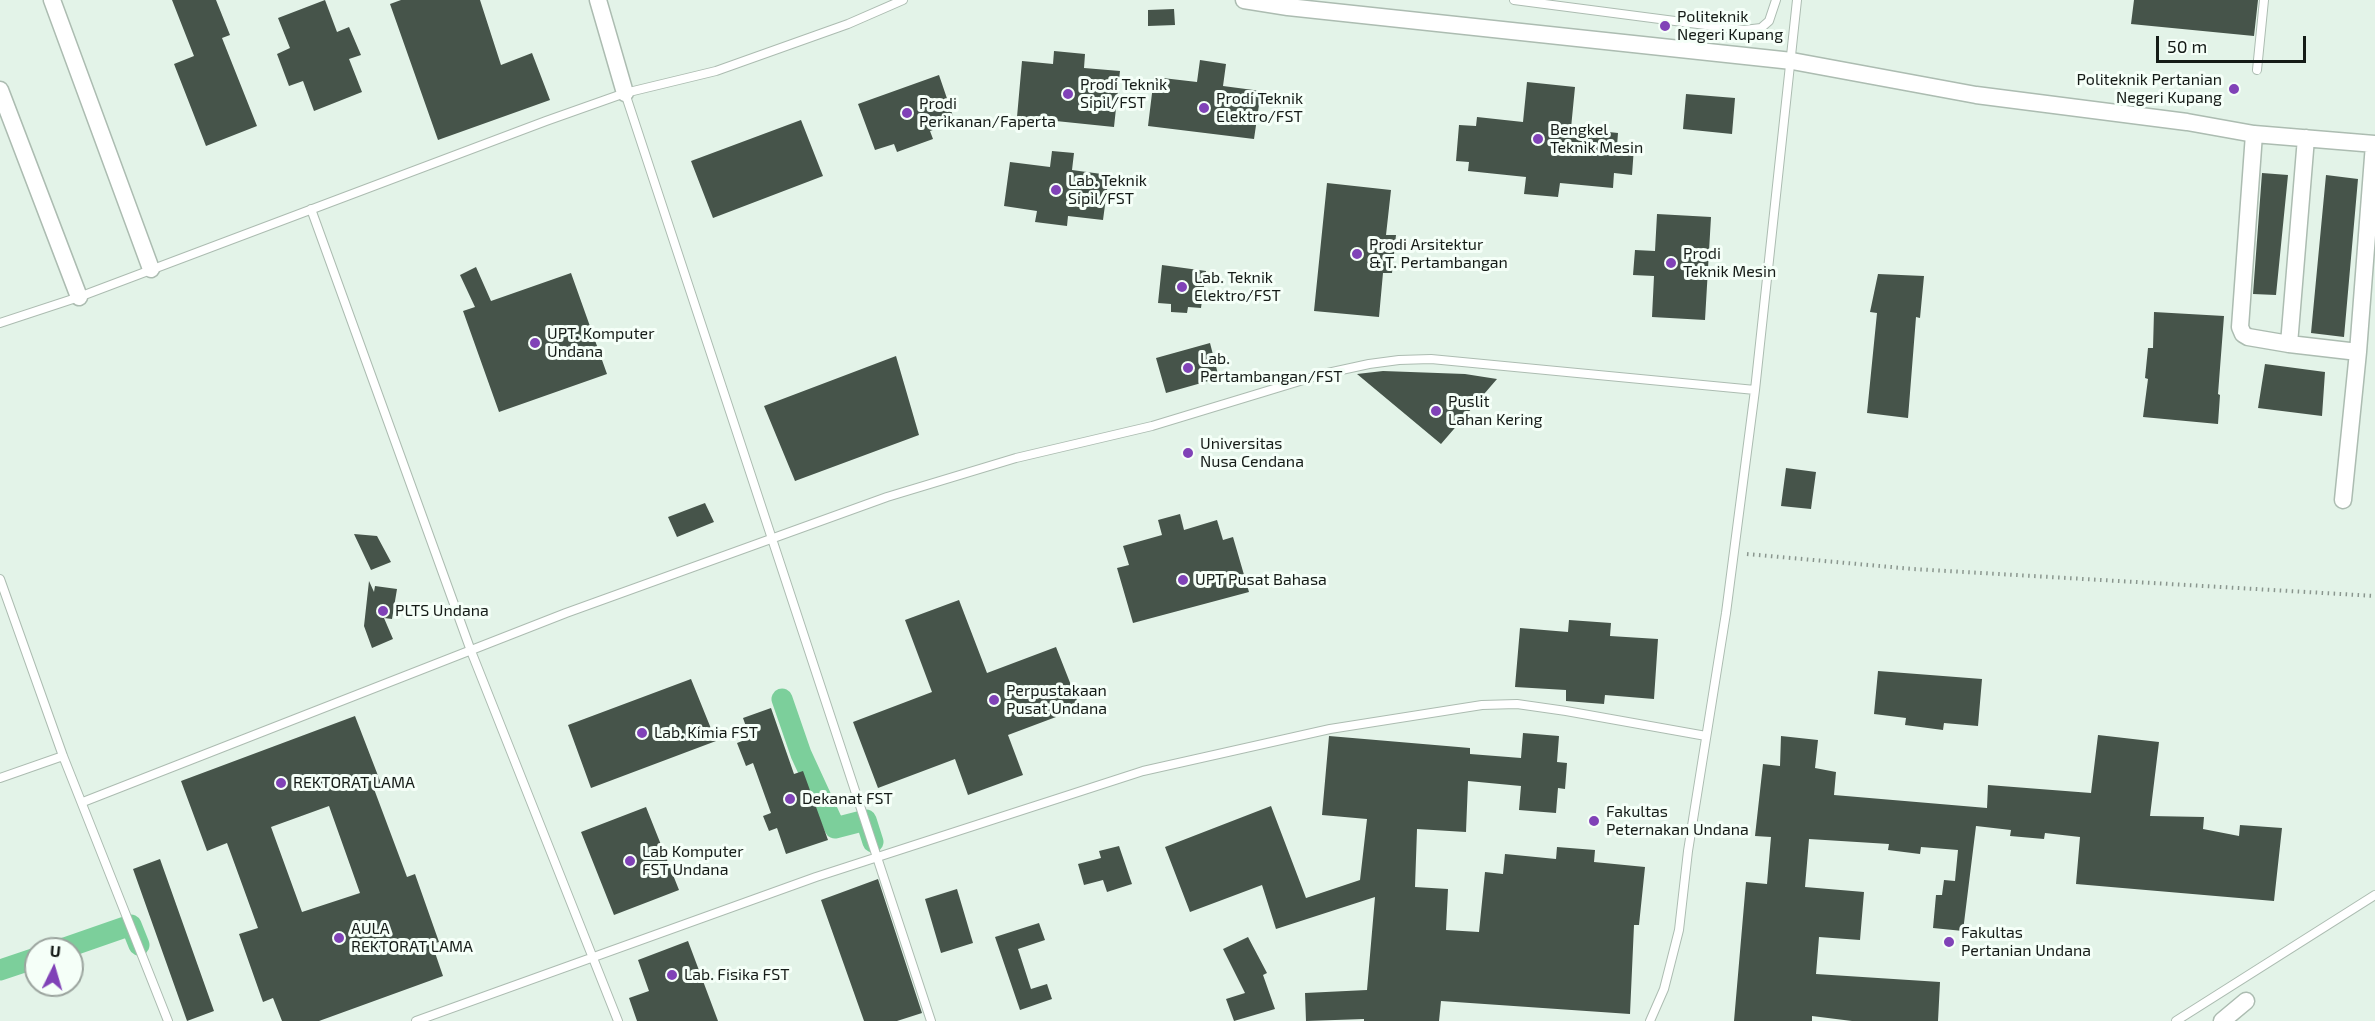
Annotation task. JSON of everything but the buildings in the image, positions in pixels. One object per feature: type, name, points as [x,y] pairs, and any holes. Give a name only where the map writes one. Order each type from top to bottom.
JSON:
[{"type":"street","points":[[52,0],[152,269]]},
{"type":"street","points":[[598,0],[625,93]]},
{"type":"street","points":[[1244,0],[1792,61],[1976,95],[2187,122],[2254,134],[2374,144],[2358,352],[2343,500]]},
{"type":"street","points":[[0,90],[79,297]]},
{"type":"street","points":[[2254,134],[2240,327],[2243,334],[2248,337],[2289,344],[2358,352]]},
{"type":"street","points":[[2289,344],[2306,138]]},
{"type":"street","points":[[2222,1021],[2246,1001]]},
{"type":"lane","points":[[0,322],[79,297],[625,93],[716,71],[848,24],[903,0]]},
{"type":"lane","points":[[1514,0],[1744,30],[1761,28],[1769,21],[1776,0]]},
{"type":"lane","points":[[1650,1021],[1664,988],[1679,930],[1734,553],[1755,390],[1797,0]]},
{"type":"lane","points":[[2257,70],[2264,0]]},
{"type":"lane","points":[[625,93],[931,1021]]},
{"type":"lane","points":[[311,209],[471,651],[618,1021]]},
{"type":"lane","points":[[83,802],[566,614],[887,497],[1056,448],[1152,426],[1323,374],[1369,364],[1431,359],[1755,390]]},
{"type":"lane","points":[[0,579],[63,756],[168,1021]]},
{"type":"lane","points":[[416,1021],[816,877],[1143,771],[1330,729],[1482,705],[1517,704],[1706,736]]},
{"type":"lane","points":[[0,778],[63,756]]},
{"type":"lane","points":[[2176,1021],[2375,895]]},
{"type":"path","points":[[1734,553],[1913,569],[2375,596]]},
{"type":"waterway","points":[[782,699],[801,754],[835,828],[866,820],[873,842]]},
{"type":"waterway","points":[[84,941],[131,925],[139,945]]},
{"type":"waterway","points":[[0,970],[24,962]]},
{"type":"place","name":"Politeknik Negeri Kupang","points":[[1665,26]]},
{"type":"place","name":"Politeknik Pertanian Negeri Kupang","points":[[2234,89]]},
{"type":"place","name":"Prodi Teknik Sipil/FST","points":[[1068,94]]},
{"type":"place","name":"Prodi Teknik Elektro/FST","points":[[1204,108]]},
{"type":"place","name":"Prodi Perikanan/Faperta","points":[[907,113]]},
{"type":"place","name":"Bengkel Teknik Mesin","points":[[1538,139]]},
{"type":"place","name":"Lab. Teknik Sipil/FST","points":[[1056,190]]},
{"type":"place","name":"Prodi Arsitektur & T. Pertambangan","points":[[1357,254]]},
{"type":"place","name":"Prodi Teknik Mesin","points":[[1671,263]]},
{"type":"place","name":"Lab. Teknik Elektro/FST","points":[[1182,287]]},
{"type":"place","name":"UPT. Komputer Undana","points":[[535,343]]},
{"type":"place","name":"Lab. Pertambangan/FST","points":[[1188,368]]},
{"type":"place","name":"Puslit Lahan Kering","points":[[1436,411]]},
{"type":"place","name":"Universitas Nusa Cendana","points":[[1188,453]]},
{"type":"place","name":"UPT Pusat Bahasa","points":[[1183,580]]},
{"type":"place","name":"PLTS Undana","points":[[383,611]]},
{"type":"place","name":"Perpustakaan Pusat Undana","points":[[994,700]]},
{"type":"place","name":"Lab. Kimia FST","points":[[642,733]]},
{"type":"place","name":"REKTORAT LAMA","points":[[281,783]]},
{"type":"place","name":"Dekanat FST","points":[[790,799]]},
{"type":"place","name":"Fakultas Peternakan Undana","points":[[1594,821]]},
{"type":"place","name":"Lab Komputer FST Undana","points":[[630,861]]},
{"type":"place","name":"AULA REKTORAT LAMA","points":[[339,938]]},
{"type":"place","name":"Fakultas Pertanian Undana","points":[[1949,942]]},
{"type":"place","name":"Lab. Fisika FST","points":[[672,975]]}]
